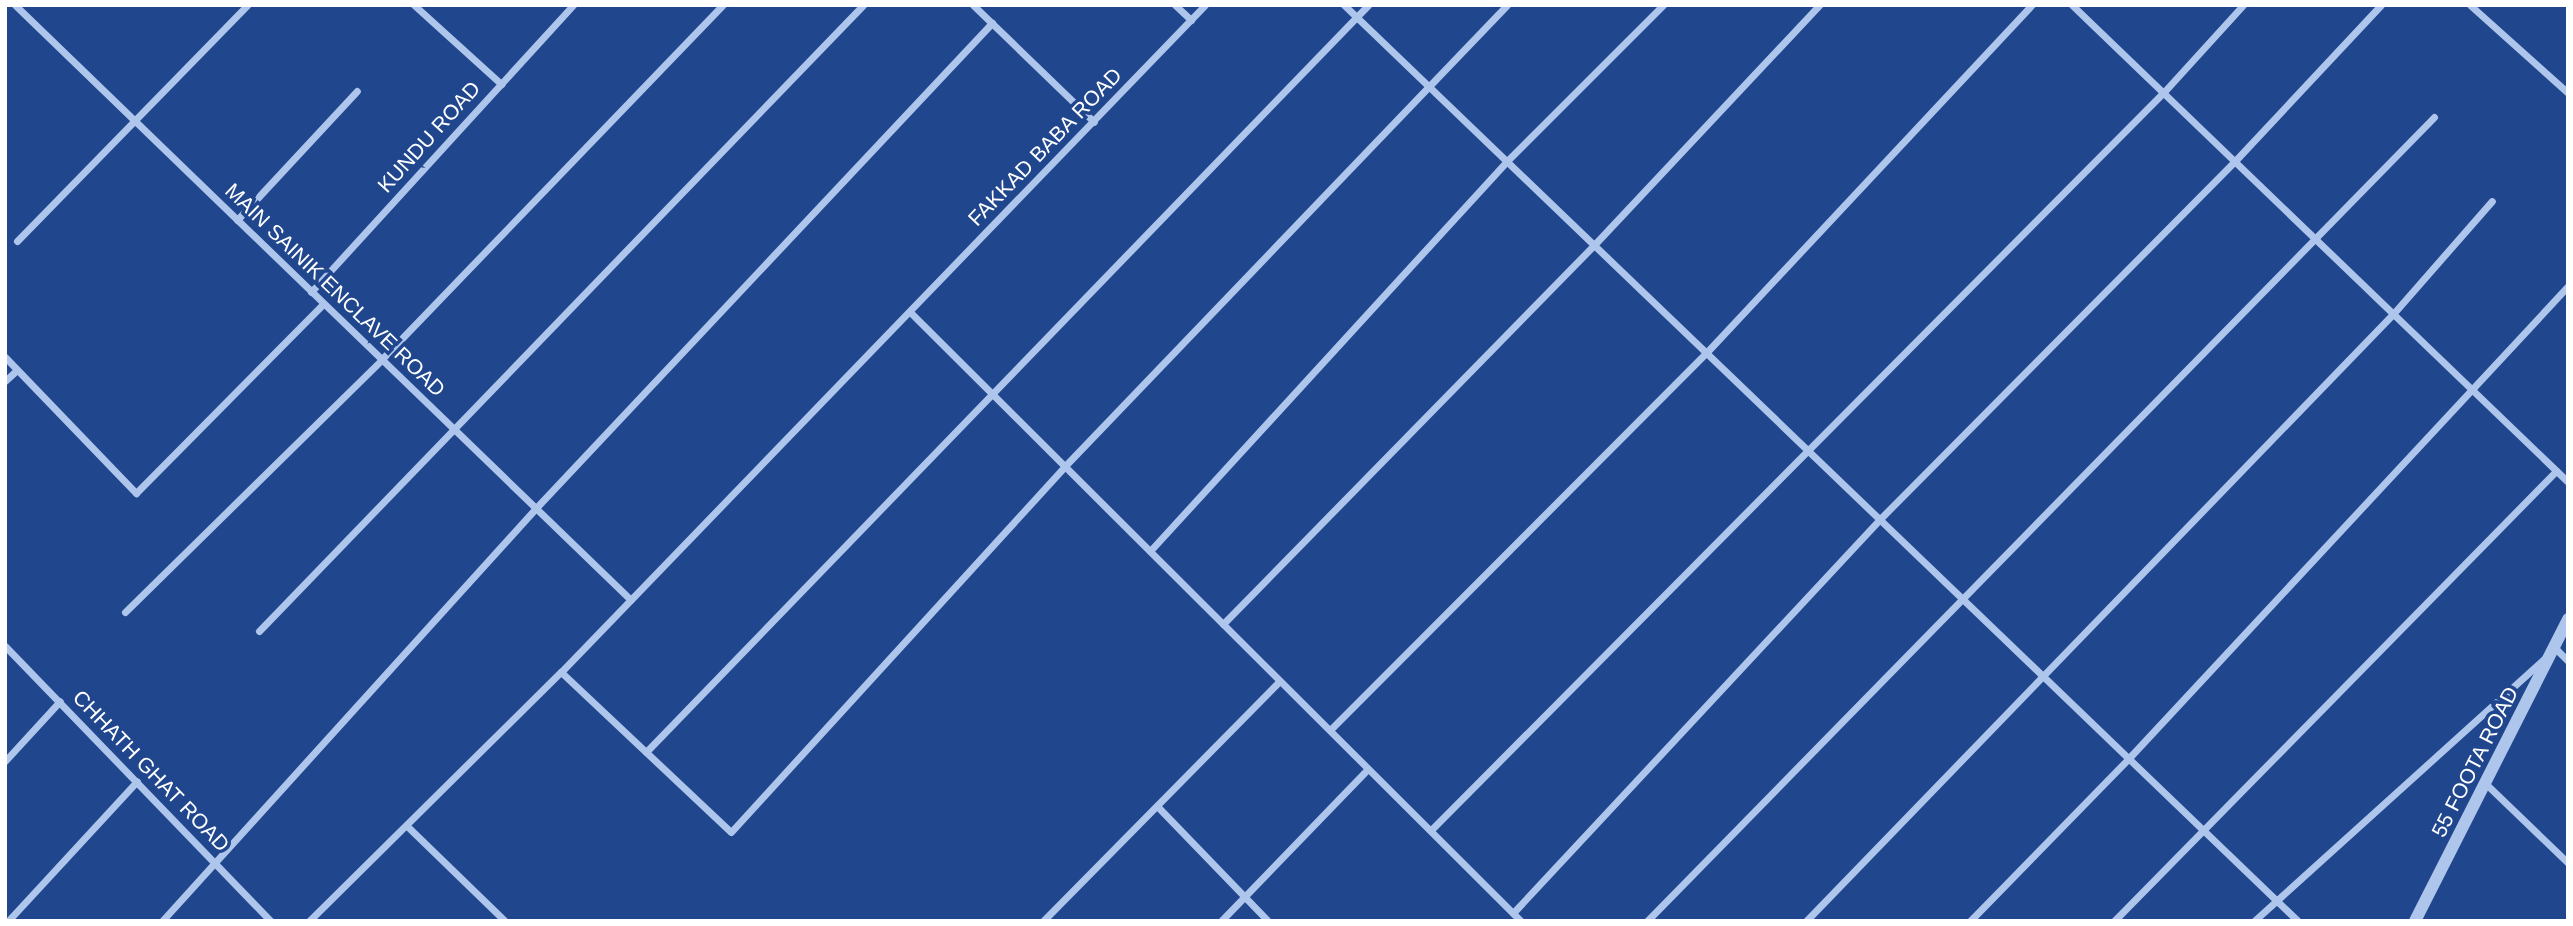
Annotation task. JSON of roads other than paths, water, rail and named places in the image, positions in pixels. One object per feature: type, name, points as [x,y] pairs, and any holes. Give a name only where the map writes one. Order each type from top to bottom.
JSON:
[{"type":"street","name":"MAIN SAINIK ENCLAVE ROAD","points":[[15,5],[631,600]]},
{"type":"street","points":[[17,241],[247,5]]},
{"type":"street","points":[[414,5],[501,84]]},
{"type":"street","name":"KUNDU ROAD","points":[[311,292],[573,5]]},
{"type":"street","points":[[125,612],[381,360],[723,5]]},
{"type":"street","points":[[259,631],[863,5]]},
{"type":"street","points":[[973,5],[1094,122]]},
{"type":"street","points":[[1175,5],[1191,20]]},
{"type":"street","name":"FAKKAD BABA ROAD","points":[[309,921],[408,827],[912,314],[1205,5]]},
{"type":"street","points":[[1344,5],[2298,921]]},
{"type":"street","points":[[646,752],[994,395],[1368,5]]},
{"type":"street","points":[[561,672],[731,832],[1065,466],[1507,5]]},
{"type":"street","points":[[1150,551],[1507,161],[1663,5]]},
{"type":"street","points":[[1223,624],[1594,245],[1819,5]]},
{"type":"street","points":[[1330,730],[1706,353],[2032,5]]},
{"type":"street","points":[[2072,5],[2568,482]]},
{"type":"street","points":[[1431,830],[2163,93],[2243,5]]},
{"type":"street","points":[[1513,913],[1880,519],[2234,162],[2381,5]]},
{"type":"street","points":[[2470,5],[2568,93]]},
{"type":"street","points":[[162,921],[217,864],[536,508],[992,23]]},
{"type":"street","points":[[237,220],[358,91]]},
{"type":"street","points":[[1647,921],[2434,117]]},
{"type":"street","points":[[1806,921],[2045,678],[2393,314],[2492,201]]},
{"type":"street","points":[[1970,921],[2129,758],[2568,286]]},
{"type":"street","points":[[5,357],[136,493],[323,304]]},
{"type":"street","points":[[912,314],[1521,921]]},
{"type":"street","points":[[5,381],[17,370]]},
{"type":"street","points":[[2114,921],[2201,828],[2556,471]]},
{"type":"street","name":"55 FOOTA ROAD","points":[[2415,921],[2556,649],[2568,619]]},
{"type":"street","name":"CHHATH GHAT ROAD","points":[[5,646],[271,921]]},
{"type":"street","points":[[2254,921],[2274,898],[2556,649],[2568,661]]},
{"type":"street","points":[[1043,921],[1280,681]]},
{"type":"street","points":[[5,761],[60,701]]},
{"type":"street","points":[[1221,921],[1368,769]]},
{"type":"street","points":[[8,921],[137,781]]},
{"type":"street","points":[[2486,784],[2568,863]]},
{"type":"street","points":[[1157,806],[1268,921]]},
{"type":"street","points":[[408,827],[505,921]]}]
